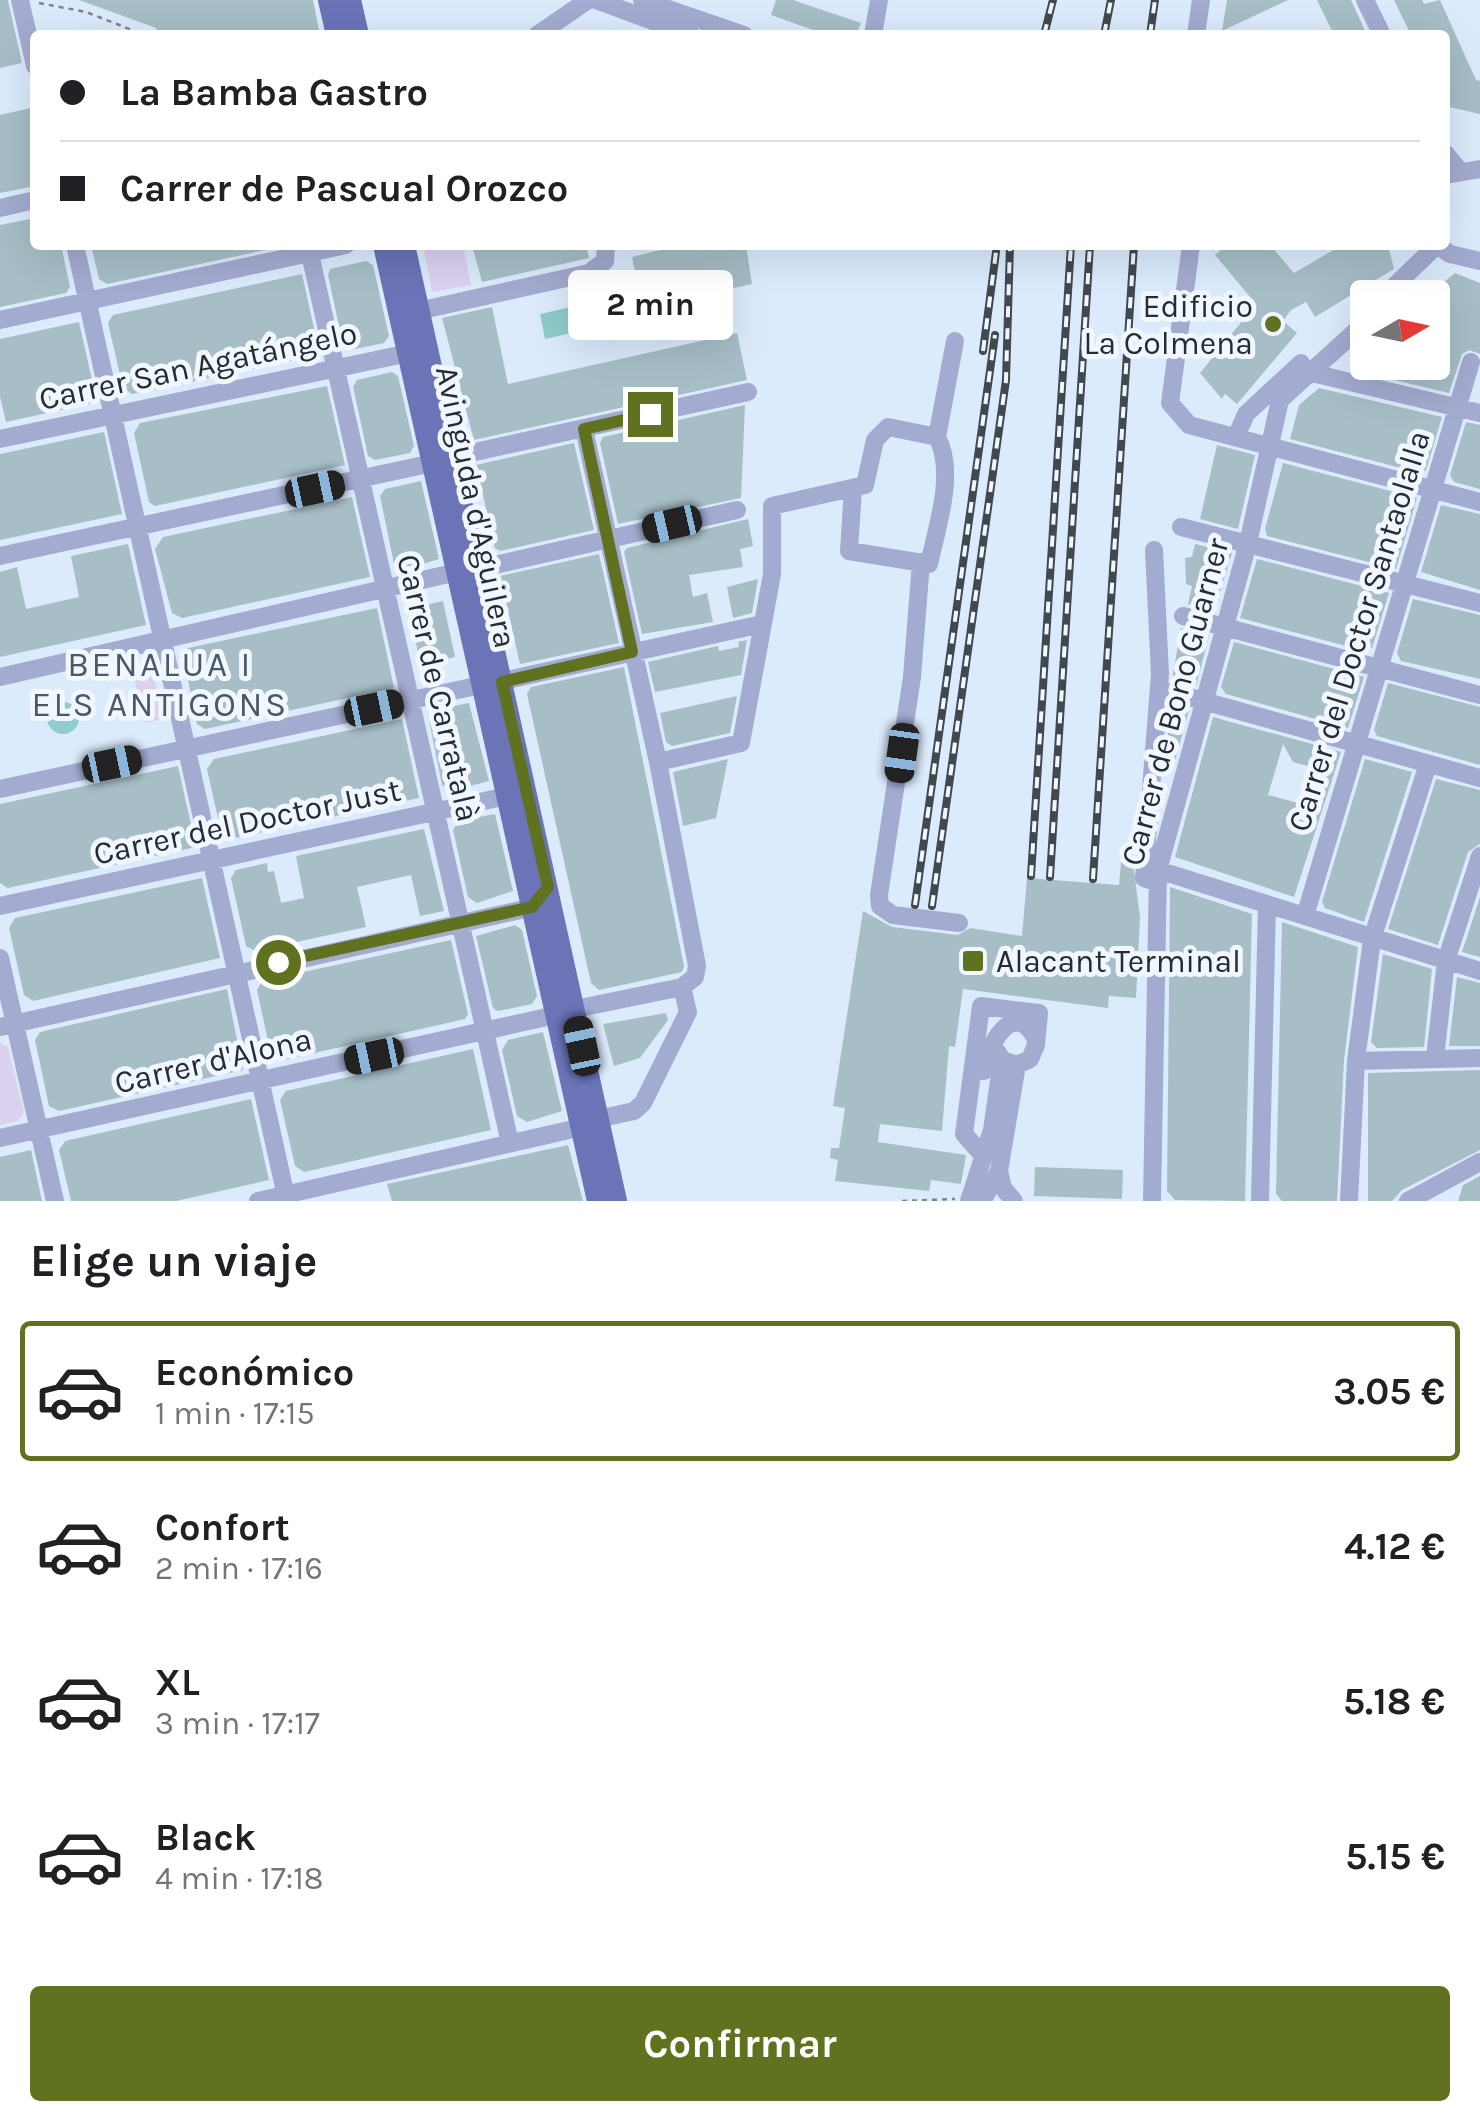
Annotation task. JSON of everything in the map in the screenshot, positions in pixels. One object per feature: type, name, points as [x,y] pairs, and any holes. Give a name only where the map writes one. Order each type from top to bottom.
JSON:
[{"type":"main road","points":[[329,0],[336,30]]},
{"type":"main road","points":[[350,0],[357,30]]},
{"type":"main road","name":"Avinguda d'Aguilera","points":[[385,250],[406,342],[468,529],[467,571]]},
{"type":"main road","name":"Avinguda d'Aguilera","points":[[405,250],[442,460],[492,683],[548,887],[565,1012]]},
{"type":"main road","name":"Avinguda d'Aguilera","points":[[492,683],[507,796],[532,907],[565,1012],[590,1123],[616,1201]]},
{"type":"main road","name":"Avinguda d'Aguilera","points":[[590,1123],[598,1201]]},
{"type":"street","points":[[544,30],[588,0]]},
{"type":"street","points":[[596,0],[658,30]]},
{"type":"street","points":[[642,0],[729,30]]},
{"type":"street","points":[[874,30],[878,0]]},
{"type":"street","points":[[1197,30],[1201,0]]},
{"type":"street","points":[[1365,0],[1380,30]]},
{"type":"street","points":[[26,1],[30,30]]},
{"type":"street","points":[[1452,173],[1480,169]]},
{"type":"street","points":[[0,208],[30,201]]},
{"type":"street","points":[[76,250],[286,1198]]},
{"type":"street","points":[[0,320],[305,250]]},
{"type":"street","name":"Carrer de Carratalà","points":[[309,250],[510,1144]]},
{"type":"street","points":[[406,342],[418,310],[590,274],[605,262],[606,250]]},
{"type":"street","points":[[1189,250],[1170,403],[1189,425],[1480,502]]},
{"type":"street","points":[[1405,280],[1443,250]]},
{"type":"street","points":[[1413,280],[1443,250]]},
{"type":"street","points":[[1447,250],[1480,261]]},
{"type":"street","points":[[1236,436],[1246,414],[1264,396],[1350,325]]},
{"type":"street","name":"Carrer de Bono Guarner","points":[[1152,1201],[1158,876],[1248,543],[1280,400],[1350,336]]},
{"type":"street","name":"Carrer San Agatángelo","points":[[0,439],[336,367],[406,342]]},
{"type":"street","points":[[853,488],[849,551],[928,564],[944,485],[936,437],[955,342]]},
{"type":"street","name":"Carrer del Doctor Santaolalla","points":[[1305,916],[1471,362]]},
{"type":"street","points":[[1308,372],[1480,413]]},
{"type":"street","points":[[0,556],[361,480],[748,392]]},
{"type":"street","points":[[658,762],[741,743],[775,540],[772,506],[865,485],[880,431],[888,426],[936,437]]},
{"type":"street","points":[[258,1201],[286,1198],[634,1111],[643,1103],[688,1012],[693,938],[584,429]]},
{"type":"street","points":[[0,677],[737,510]]},
{"type":"street","points":[[1181,527],[1480,603]]},
{"type":"street","points":[[1154,550],[1160,674],[1144,878],[1158,876],[1267,904],[1480,971]]},
{"type":"street","points":[[921,562],[912,677],[880,906],[893,915],[959,923]]},
{"type":"street","points":[[1183,616],[1480,695]]},
{"type":"street","points":[[0,789],[762,624]]},
{"type":"street","points":[[1170,692],[1480,778]]},
{"type":"street","points":[[1349,1201],[1356,1062],[1372,938],[1428,764]]},
{"type":"street","name":"Carrer del Doctor Just","points":[[0,906],[507,796]]},
{"type":"street","points":[[1434,1058],[1446,962],[1480,856]]},
{"type":"street","points":[[8,1025],[238,970],[532,907],[548,887]]},
{"type":"street","points":[[1260,1201],[1267,904]]},
{"type":"street","points":[[0,958],[8,1025],[39,1130],[54,1201]]},
{"type":"street","name":"Carrer d'Alona","points":[[0,1138],[688,982]]},
{"type":"street","points":[[1010,1062],[1030,1059],[1038,1013],[981,1006],[964,1134],[1014,1201]]},
{"type":"street","points":[[986,1164],[974,1140],[991,1038],[1018,1024],[1028,1028],[1036,1039]]},
{"type":"street","points":[[973,1200],[986,1164],[1010,1062],[996,1043],[1001,1030]]},
{"type":"street","points":[[1356,1062],[1480,1058]]},
{"type":"street","points":[[1408,1201],[1480,1162]]},
{"type":"street","points":[[1436,1201],[1452,1176]]},
{"type":"path","points":[[26,1],[86,12],[132,30]]},
{"type":"path","points":[[902,1201],[973,1200]]},
{"type":"shaded area","points":[[424,250],[464,250],[471,285],[432,292]]},
{"type":"shaded area","points":[[589,303],[594,324],[608,322],[610,336],[597,339],[594,328],[545,339],[540,314]]},
{"type":"shaded area","points":[[154,676],[162,719],[146,723],[134,680]]},
{"type":"shaded area","points":[[63,702],[74,707],[79,718],[74,729],[63,734],[52,729],[47,718],[52,707]]},
{"type":"shaded area","points":[[0,1043],[8,1047],[24,1112],[18,1121],[0,1125]]},
{"type":"building","points":[[0,0],[8,0],[22,63],[0,68]]},
{"type":"building","points":[[79,0],[313,0],[319,30],[156,30]]},
{"type":"building","points":[[776,0],[793,0],[861,23],[858,30],[813,30],[771,15]]},
{"type":"building","points":[[1227,0],[1288,0],[1224,30]]},
{"type":"building","points":[[1317,0],[1351,0],[1365,30],[1332,30]]},
{"type":"building","points":[[1394,0],[1422,0],[1424,4],[1440,0],[1476,80],[1480,81],[1480,114],[1450,107],[1450,30],[1409,30]]},
{"type":"building","points":[[30,108],[30,187],[0,193],[0,115]]},
{"type":"building","points":[[30,219],[30,250],[62,250],[70,287],[66,293],[0,307],[0,225]]},
{"type":"building","points":[[92,250],[265,250],[107,284],[99,279]]},
{"type":"building","points":[[473,250],[587,250],[589,258],[482,282]]},
{"type":"building","points":[[660,250],[747,250],[752,284],[646,307],[647,302],[641,304],[632,257]]},
{"type":"building","name":"Edificio La Colmena","points":[[1220,250],[1274,250],[1294,273],[1333,250],[1389,250],[1394,269],[1376,280],[1350,280],[1350,296],[1315,317],[1306,302],[1291,310],[1283,321],[1297,333],[1237,404],[1225,394],[1222,399],[1200,373],[1256,304],[1215,255]]},
{"type":"building","points":[[366,261],[373,265],[389,336],[384,343],[350,350],[343,345],[328,275],[330,269]]},
{"type":"building","points":[[1455,273],[1480,283],[1480,354],[1469,350],[1462,354],[1449,393],[1394,380],[1450,380],[1450,280],[1447,280]]},
{"type":"building","points":[[302,274],[320,355],[132,394],[123,388],[108,323],[113,315]]},
{"type":"building","points":[[492,307],[508,384],[737,333],[747,380],[474,440],[442,318]]},
{"type":"building","points":[[79,322],[97,402],[6,422],[0,397],[0,339]]},
{"type":"building","points":[[392,372],[398,376],[414,446],[410,453],[375,460],[368,456],[353,387],[357,380]]},
{"type":"building","points":[[327,386],[345,465],[155,506],[149,502],[134,433],[140,423]]},
{"type":"building","points":[[1319,388],[1442,417],[1426,470],[1420,473],[1290,439],[1299,405]]},
{"type":"building","points":[[745,405],[741,498],[618,524],[600,443],[603,437]]},
{"type":"building","points":[[1466,422],[1480,425],[1480,489],[1454,482],[1450,475]]},
{"type":"building","points":[[104,432],[122,514],[0,540],[0,454]]},
{"type":"building","points":[[574,443],[594,530],[500,551],[495,548],[476,465]]},
{"type":"building","points":[[1217,445],[1255,455],[1238,529],[1200,519]]},
{"type":"building","points":[[1283,463],[1417,498],[1396,569],[1267,536],[1265,529]]},
{"type":"building","points":[[421,481],[439,559],[404,570],[394,564],[380,496],[385,489]]},
{"type":"building","points":[[352,497],[370,577],[182,618],[172,613],[155,549],[163,537]]},
{"type":"building","points":[[1441,505],[1480,514],[1480,590],[1421,572]]},
{"type":"building","points":[[748,519],[753,546],[740,549],[743,567],[689,575],[693,597],[707,593],[713,622],[642,634],[624,552],[627,548]]},
{"type":"building","points":[[128,544],[146,625],[0,657],[0,572],[17,567],[26,609],[79,597],[71,556]]},
{"type":"building","points":[[1195,544],[1232,553],[1214,611],[1188,604],[1192,586],[1186,584],[1185,558],[1192,557]]},
{"type":"building","points":[[599,554],[619,643],[520,664],[500,576]]},
{"type":"building","points":[[1257,559],[1389,593],[1372,648],[1350,647],[1240,618]]},
{"type":"building","points":[[758,579],[752,613],[733,618],[727,587]]},
{"type":"building","points":[[1413,599],[1480,615],[1480,679],[1401,661],[1397,653]]},
{"type":"building","points":[[443,601],[455,657],[421,665],[408,609]]},
{"type":"building","points":[[377,608],[394,688],[205,729],[197,724],[183,656],[188,648]]},
{"type":"building","points":[[1181,628],[1209,636],[1196,686],[1172,680]]},
{"type":"building","points":[[747,640],[741,675],[655,692],[648,662],[718,646],[719,651],[739,647],[738,642]]},
{"type":"building","points":[[1234,642],[1364,677],[1348,728],[1226,694],[1221,687]]},
{"type":"building","points":[[624,667],[684,966],[682,972],[599,990],[591,983],[527,694],[531,687]]},
{"type":"building","points":[[1388,683],[1480,707],[1480,765],[1377,736],[1374,730]]},
{"type":"building","points":[[737,696],[730,733],[672,746],[666,742],[660,713]]},
{"type":"building","points":[[469,703],[489,781],[451,791],[442,785],[429,720],[434,710]]},
{"type":"building","points":[[1170,705],[1189,710],[1175,761],[1166,759]]},
{"type":"building","points":[[1213,717],[1341,752],[1294,897],[1175,857]],"holes":[[[1283,744],[1293,762],[1312,767],[1302,804],[1268,795]]]},
{"type":"building","points":[[402,719],[419,798],[231,839],[221,832],[207,769],[214,759]]},
{"type":"building","points":[[728,759],[716,818],[683,826],[673,772]]},
{"type":"building","points":[[1365,759],[1412,772],[1364,922],[1325,908],[1322,902]]},
{"type":"building","points":[[178,766],[196,847],[8,888],[0,883],[0,804]]},
{"type":"building","points":[[1436,779],[1480,790],[1480,844],[1468,852],[1438,945],[1388,929]]},
{"type":"building","points":[[495,814],[513,891],[477,903],[468,897],[453,830],[458,821]]},
{"type":"building","points":[[424,829],[444,911],[420,916],[411,875],[357,887],[366,927],[255,951],[246,946],[231,878],[236,870],[267,863],[268,872],[274,871],[281,903],[304,898],[296,856]]},
{"type":"building","points":[[1121,862],[1133,863],[1140,917],[1136,998],[1109,996],[1108,1008],[963,989],[955,1047],[949,1046],[942,1131],[880,1124],[878,1142],[966,1155],[961,1184],[931,1180],[929,1191],[835,1181],[838,1160],[830,1158],[831,1148],[839,1148],[845,1108],[833,1106],[863,911],[892,927],[958,935],[970,928],[1022,936],[1027,878],[1119,885]]},
{"type":"building","points":[[202,878],[220,958],[33,1001],[24,995],[9,928],[15,918]]},
{"type":"building","points":[[1170,887],[1252,914],[1245,1201],[1175,1200],[1167,1191]]},
{"type":"building","points":[[1480,897],[1480,957],[1462,952]]},
{"type":"building","points":[[1282,922],[1358,947],[1344,1060],[1337,1201],[1282,1201],[1276,1194]]},
{"type":"building","points":[[515,925],[522,930],[537,996],[532,1004],[498,1011],[493,1008],[476,936]]},
{"type":"building","points":[[451,940],[468,1014],[465,1019],[279,1061],[271,1055],[257,990],[262,981]]},
{"type":"building","points":[[1383,954],[1432,969],[1424,1047],[1377,1048],[1371,1042]]},
{"type":"building","points":[[1457,977],[1480,983],[1480,1046],[1449,1046]]},
{"type":"building","points":[[227,989],[243,1070],[59,1111],[49,1106],[35,1040],[40,1032]]},
{"type":"building","points":[[666,1013],[668,1020],[640,1058],[614,1066],[603,1024]]},
{"type":"building","points":[[543,1032],[562,1111],[527,1122],[517,1116],[502,1050],[508,1040]]},
{"type":"building","points":[[473,1049],[491,1130],[304,1172],[295,1166],[280,1100],[286,1091]]},
{"type":"building","points":[[1480,1070],[1480,1150],[1402,1190],[1392,1201],[1368,1201],[1368,1073]]},
{"type":"building","points":[[251,1099],[269,1180],[176,1201],[71,1201],[59,1150],[65,1141]]},
{"type":"building","points":[[568,1145],[583,1201],[392,1201],[387,1184]]},
{"type":"building","points":[[31,1150],[42,1201],[0,1201],[0,1157]]},
{"type":"building","points":[[1035,1167],[1123,1170],[1122,1199],[1034,1196]]},
{"type":"building","points":[[1480,1176],[1480,1201],[1458,1201],[1463,1185]]},
{"type":"railway","points":[[1045,30],[1053,0]]},
{"type":"railway","points":[[1105,30],[1111,0]]},
{"type":"railway","points":[[1151,30],[1155,0]]},
{"type":"railway","points":[[932,906],[1006,380],[1010,250]]},
{"type":"railway","points":[[1031,876],[1071,250]]},
{"type":"railway","points":[[1050,877],[1090,250]]},
{"type":"railway","points":[[1093,879],[1134,250]]},
{"type":"railway","points":[[983,351],[996,252]]},
{"type":"railway","points":[[915,905],[995,335]]},
{"type":"place","name":"Edificio La Colmena","points":[[1273,324]]},
{"type":"place","name":"Alacant Terminal","points":[[973,961]]},
{"type":"district","name":"BENALUA I ELS ANTIGONS","points":[[160,684]]},
{"type":"route","points":[[278,962],[532,907],[548,887],[502,682],[632,652],[584,429],[650,414]]}]
